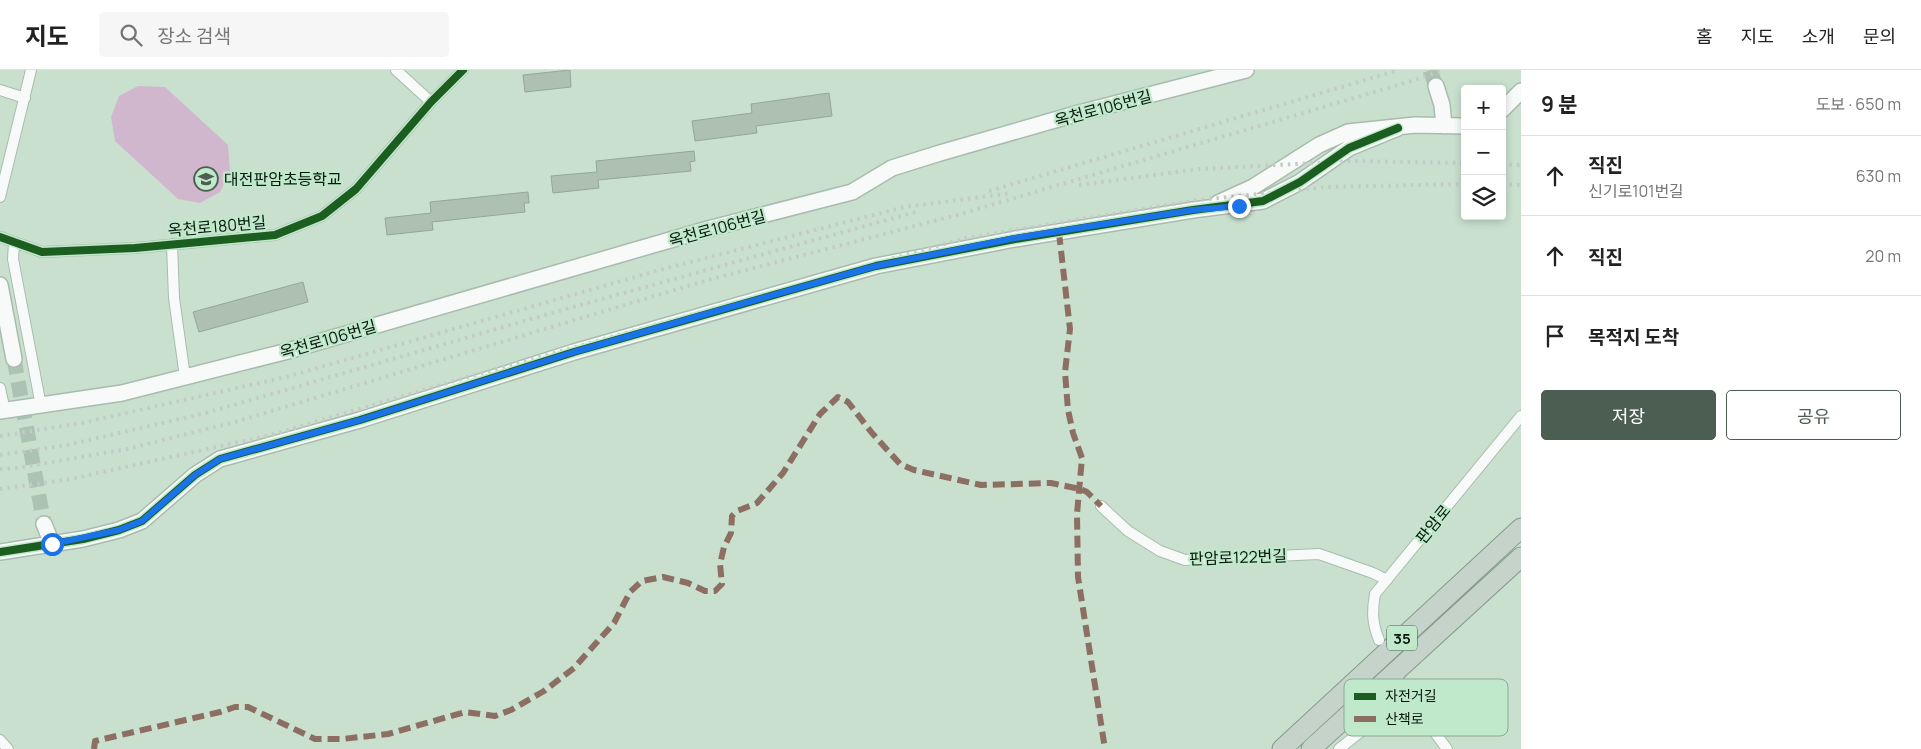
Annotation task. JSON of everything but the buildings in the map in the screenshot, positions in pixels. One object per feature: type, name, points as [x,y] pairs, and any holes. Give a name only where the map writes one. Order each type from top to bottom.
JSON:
[{"type":"highway","name":"35","points":[[1358,679],[1521,528]]},
{"type":"highway","name":"35","points":[[1387,679],[1521,556]]},
{"type":"highway","name":"35","points":[[1282,749],[1344,692]]},
{"type":"highway","name":"35","points":[[1311,749],[1344,719]]},
{"type":"street","points":[[0,197],[31,70]]},
{"type":"street","points":[[396,70],[432,102]]},
{"type":"street","name":"옥천로180번길","points":[[0,237],[42,252],[275,235],[322,216],[356,189],[432,102],[463,70]]},
{"type":"street","name":"옥천로106번길","points":[[2,411],[122,393],[284,352],[708,229],[852,192],[892,168],[940,153],[1079,113],[1246,70]]},
{"type":"street","points":[[1436,86],[1442,106],[1444,126]]},
{"type":"street","points":[[0,90],[25,98]]},
{"type":"street","points":[[1506,106],[1521,91]]},
{"type":"street","points":[[0,552],[52,544],[119,530],[142,521],[195,475],[220,459],[360,420],[621,339],[876,266],[1015,238],[1193,210],[1264,202],[1300,182],[1349,148],[1398,128],[1461,126]]},
{"type":"street","points":[[14,242],[13,259],[41,406]]},
{"type":"street","points":[[172,244],[174,298],[185,377]]},
{"type":"street","points":[[0,285],[14,359]]},
{"type":"street","points":[[0,388],[2,411]]},
{"type":"street","name":"판암로","points":[[1379,640],[1373,627],[1372,612],[1375,594],[1521,416]]},
{"type":"street","name":"판암로122번길","points":[[1101,506],[1128,531],[1160,552],[1185,560],[1319,554],[1373,572],[1387,580]]},
{"type":"street","points":[[44,524],[52,544]]},
{"type":"street","points":[[1339,749],[1355,736]]},
{"type":"street","points":[[1437,736],[1447,749]]},
{"type":"street","points":[[0,740],[8,749]]},
{"type":"shaded area","points":[[138,86],[165,87],[228,145],[230,172],[220,192],[200,203],[178,199],[115,141],[111,117],[119,96]]},
{"type":"tunnel","points":[[1430,70],[1436,86]]},
{"type":"tunnel","points":[[14,359],[44,524]]},
{"type":"railway","points":[[989,191],[1399,70]]},
{"type":"railway","points":[[0,469],[18,468],[127,449],[235,422],[708,280],[957,215],[1444,70]]},
{"type":"railway","points":[[1079,185],[1199,169],[1356,161],[1461,163]]},
{"type":"railway","points":[[1506,164],[1521,165]]},
{"type":"railway","points":[[0,489],[71,479],[271,435],[461,379],[966,238],[1198,200],[1327,187],[1461,184]]},
{"type":"railway","points":[[1506,184],[1521,185]]},
{"type":"railway","points":[[0,436],[82,423],[286,377],[663,269],[905,207],[1012,193]]},
{"type":"railway","points":[[0,455],[67,445],[206,413],[552,313],[919,211]]},
{"type":"marked path","points":[[1059,233],[1070,329],[1065,372],[1068,410],[1073,433],[1082,458],[1077,514],[1078,577],[1105,749]]},
{"type":"marked path","points":[[94,749],[95,741],[235,707],[248,707],[315,739],[342,739],[388,734],[465,712],[495,716],[511,710],[544,691],[574,668],[614,623],[630,592],[642,581],[663,577],[688,583],[705,591],[715,591],[722,584],[720,564],[724,547],[731,533],[732,516],[737,511],[757,503],[783,473],[820,414],[838,397],[848,402],[872,433],[900,464],[914,470],[981,485],[1051,483],[1087,492],[1101,506]]},
{"type":"cycle path","points":[[0,237],[42,252],[135,248],[275,235],[322,216],[356,189],[431,102],[463,70]]},
{"type":"cycle path","points":[[0,552],[83,539],[119,530],[142,521],[195,475],[220,459],[360,420],[574,352],[876,266],[1015,239],[1193,210],[1263,201],[1300,182],[1349,148],[1398,128]]},
{"type":"place","name":"대전판암초등학교","points":[[206,179]]},
{"type":"route","points":[[52,544],[119,530],[142,521],[195,475],[220,459],[435,398],[574,352],[830,278],[876,266],[1015,238],[1059,233],[1193,210],[1239,206]]}]
